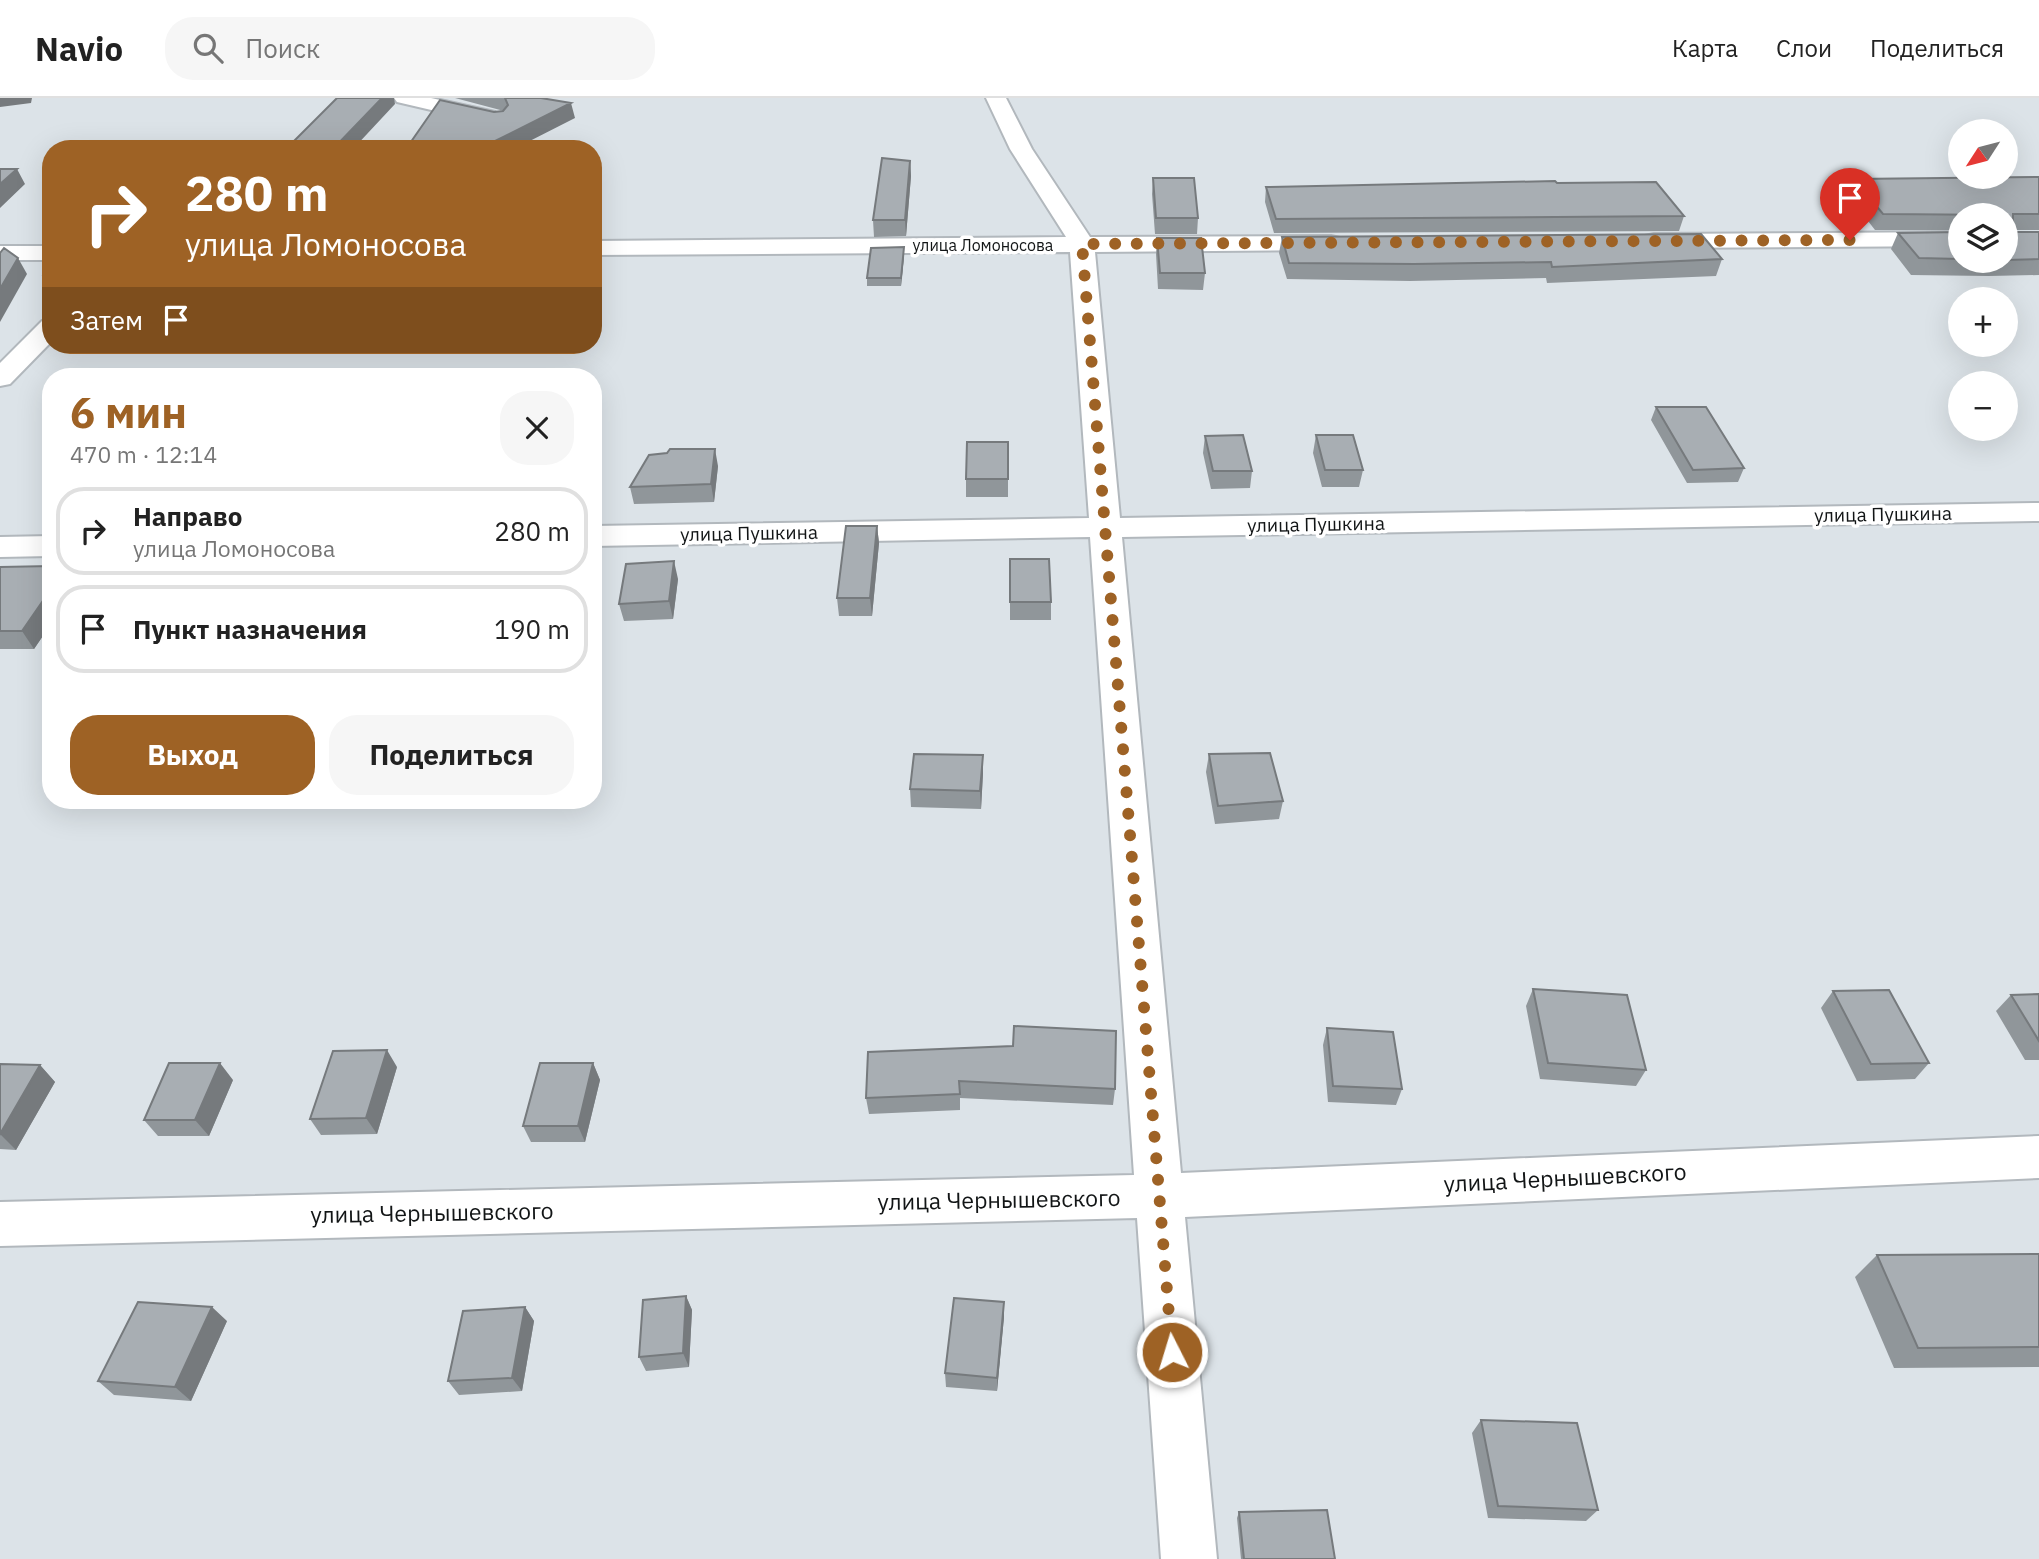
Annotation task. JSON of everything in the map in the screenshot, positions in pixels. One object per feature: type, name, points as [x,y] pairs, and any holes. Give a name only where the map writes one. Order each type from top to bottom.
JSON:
[{"type":"street","points":[[404,98],[499,119]]},
{"type":"street","points":[[996,98],[1021,149],[1082,244],[1189,1559]]},
{"type":"street","points":[[1626,241],[1948,239]]},
{"type":"street","name":"улица Ломоносова","points":[[602,248],[1361,243]]},
{"type":"street","points":[[0,253],[42,253]]},
{"type":"street","points":[[0,378],[42,336]]},
{"type":"street","name":"улица Пушкина","points":[[602,536],[2039,512]]},
{"type":"street","points":[[0,547],[42,546]]},
{"type":"street","name":"улица Чернышевского","points":[[0,1224],[1160,1196],[2039,1157]]},
{"type":"building","points":[[337,98],[382,98],[342,140],[295,140]]},
{"type":"building","points":[[505,98],[541,98],[571,103],[497,140],[412,140],[440,100],[494,112],[503,111],[508,105]]},
{"type":"building","points":[[882,158],[910,161],[905,220],[873,220]]},
{"type":"building","points":[[0,169],[17,169],[0,184]]},
{"type":"building","points":[[2018,177],[2039,177],[2039,214],[2018,214],[2018,203],[1948,203],[1948,215],[1883,214],[1854,179],[1948,178],[1948,189],[2018,189]]},
{"type":"building","points":[[1153,178],[1194,178],[1198,218],[1156,218]]},
{"type":"building","points":[[1555,181],[1656,182],[1684,216],[1276,219],[1266,187]]},
{"type":"building","points":[[1948,232],[1948,259],[1919,258],[1898,233]]},
{"type":"building","points":[[2018,232],[2039,232],[2039,259],[2018,260]]},
{"type":"building","points":[[1701,234],[1722,259],[1552,267],[1551,262],[1289,263],[1282,237]]},
{"type":"building","points":[[1157,238],[1201,238],[1205,273],[1160,273]]},
{"type":"building","points":[[904,247],[901,278],[867,278],[871,248]]},
{"type":"building","points":[[4,248],[18,258],[0,289],[0,253]]},
{"type":"building","points":[[1656,407],[1706,407],[1744,468],[1693,470]]},
{"type":"building","points":[[1243,435],[1252,471],[1213,471],[1205,436]]},
{"type":"building","points":[[1316,435],[1353,435],[1363,470],[1325,470]]},
{"type":"building","points":[[967,442],[1008,442],[1008,479],[966,479]]},
{"type":"building","points":[[670,449],[715,449],[711,484],[630,487],[649,455],[667,453]]},
{"type":"building","points":[[846,526],[877,526],[870,598],[837,598]]},
{"type":"building","points":[[1010,559],[1049,559],[1051,602],[1010,602]]},
{"type":"building","points":[[674,561],[669,601],[619,604],[626,564]]},
{"type":"building","points":[[42,566],[42,602],[22,631],[0,631],[0,567]]},
{"type":"building","points":[[1270,753],[1283,801],[1218,806],[1209,754]]},
{"type":"building","points":[[914,754],[983,755],[980,791],[910,789]]},
{"type":"building","points":[[1533,989],[1627,995],[1646,1070],[1548,1063]]},
{"type":"building","points":[[1889,990],[1929,1063],[1871,1064],[1833,991]]},
{"type":"building","points":[[2039,994],[2039,1041],[2011,995]]},
{"type":"building","points":[[1014,1026],[1116,1031],[1115,1089],[959,1081],[960,1094],[866,1098],[868,1052],[1013,1046]]},
{"type":"building","points":[[1327,1028],[1393,1032],[1402,1089],[1333,1086]]},
{"type":"building","points":[[387,1050],[366,1118],[310,1119],[333,1051]]},
{"type":"building","points":[[169,1063],[220,1063],[195,1120],[144,1120]]},
{"type":"building","points":[[540,1063],[593,1063],[578,1126],[523,1126]]},
{"type":"building","points":[[0,1064],[40,1065],[0,1134]]},
{"type":"building","points":[[2039,1254],[2039,1347],[1918,1348],[1877,1255]]},
{"type":"building","points":[[686,1296],[683,1353],[639,1357],[643,1300]]},
{"type":"building","points":[[954,1298],[1004,1302],[997,1378],[945,1373]]},
{"type":"building","points":[[138,1302],[212,1307],[175,1387],[98,1381]]},
{"type":"building","points":[[525,1307],[512,1378],[448,1381],[463,1311]]},
{"type":"building","points":[[1481,1420],[1577,1423],[1598,1510],[1498,1506]]},
{"type":"building","points":[[1327,1510],[1335,1559],[1244,1559],[1239,1512]]},
{"type":"route","points":[[1172,1352],[1082,244],[1850,240]]}]
